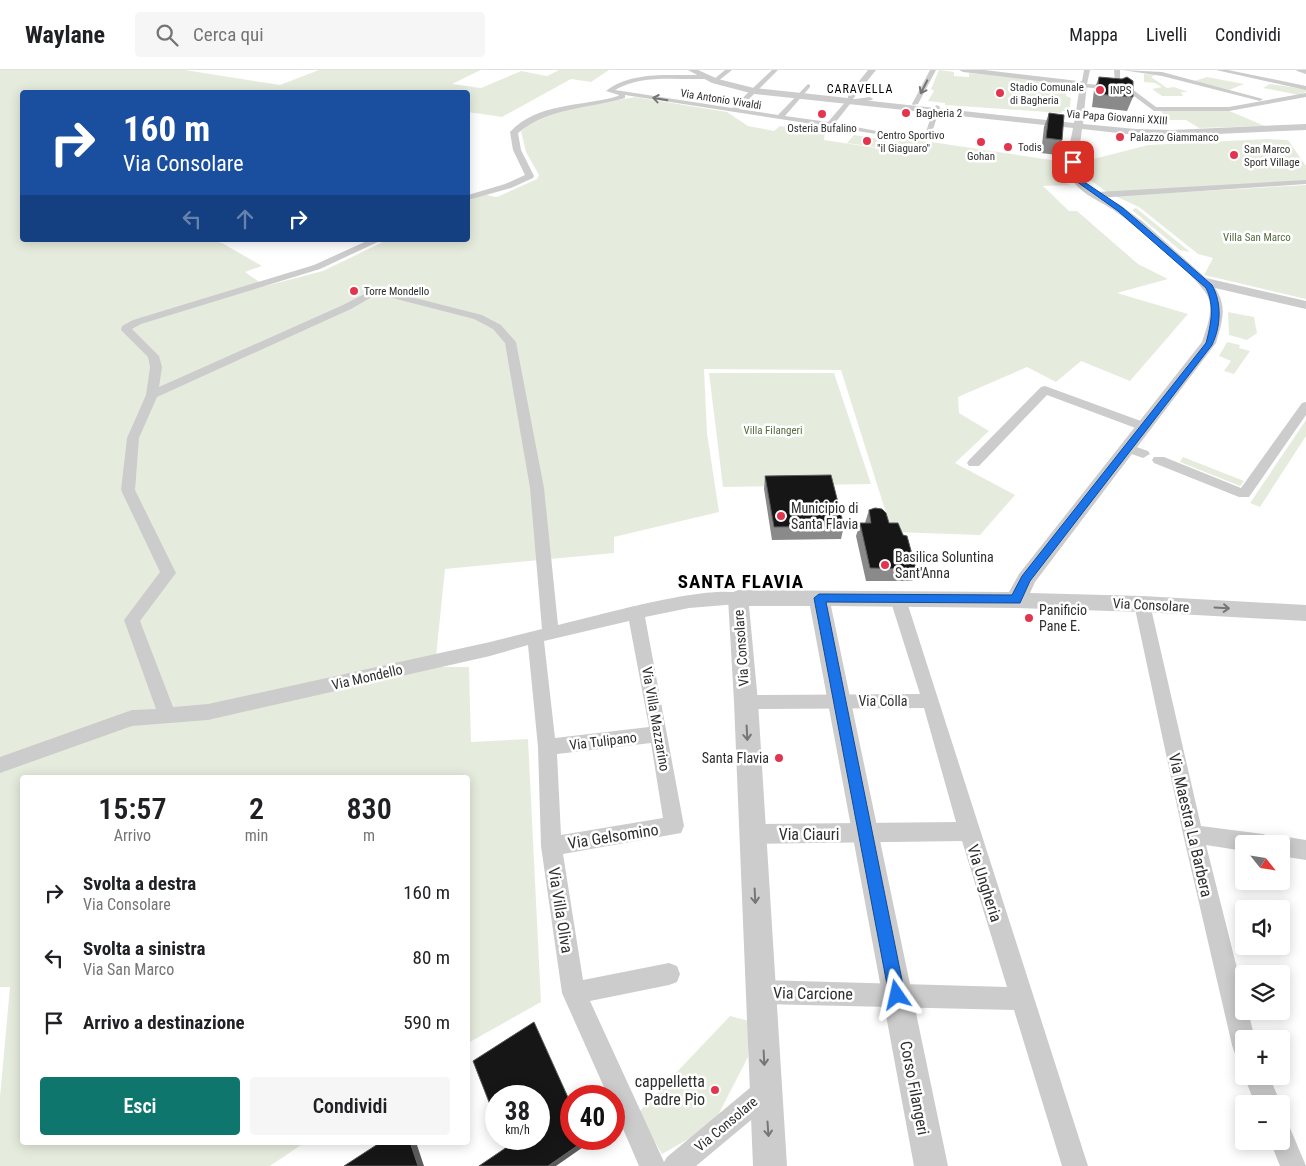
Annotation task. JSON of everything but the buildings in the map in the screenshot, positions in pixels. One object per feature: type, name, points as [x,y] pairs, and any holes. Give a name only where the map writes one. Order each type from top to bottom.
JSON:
[{"type":"street","name":"Via Papa Giovanni XXIII","points":[[692,70],[715,81],[754,91],[1172,132],[1306,127]]},
{"type":"street","points":[[715,81],[729,70]]},
{"type":"street","points":[[733,111],[775,70]]},
{"type":"street","points":[[830,125],[872,70]]},
{"type":"street","points":[[915,104],[933,70]]},
{"type":"street","points":[[966,70],[1117,88],[1122,86]]},
{"type":"street","points":[[1016,600],[1026,579],[1209,344],[1216,313],[1215,298],[1207,285],[1120,210],[1075,178],[1072,168],[1081,84],[1079,70]]},
{"type":"street","points":[[1081,84],[1086,70]]},
{"type":"street","points":[[1117,70],[1117,81],[1154,109],[1228,109],[1251,104],[1270,103],[1306,95]]},
{"type":"street","points":[[1125,70],[1167,72],[1184,70]]},
{"type":"street","points":[[1219,70],[1306,88]]},
{"type":"street","points":[[1230,72],[1237,70]]},
{"type":"street","points":[[1167,72],[1260,99]]},
{"type":"street","points":[[1298,73],[1306,72]]},
{"type":"street","points":[[1298,73],[1306,79]]},
{"type":"street","points":[[611,90],[613,84],[625,75]]},
{"type":"street","points":[[611,90],[651,76],[705,77]]},
{"type":"street","points":[[779,118],[808,86]]},
{"type":"street","points":[[470,197],[508,186],[530,176],[519,156],[514,132],[528,120],[546,112],[623,97],[611,90]]},
{"type":"street","name":"Via Antonio Vivaldi","points":[[611,90],[733,111],[883,133]]},
{"type":"street","name":"Via Papa Giovanni XXIII","points":[[848,100],[870,99],[915,104],[937,109]]},
{"type":"street","points":[[928,133],[937,109]]},
{"type":"street","name":"Via Papa Giovanni XXIII","points":[[1007,116],[1057,119],[1078,123]]},
{"type":"street","points":[[1097,195],[1306,182]]},
{"type":"street","points":[[167,715],[132,620],[168,573],[128,490],[134,438],[152,394],[156,367],[153,356],[126,328],[137,322],[317,267],[373,242]]},
{"type":"street","points":[[1207,285],[1306,305]]},
{"type":"street","points":[[152,394],[347,307],[376,291],[464,312],[497,327],[510,342],[537,488],[543,635]]},
{"type":"street","points":[[974,463],[1045,390],[1145,427]]},
{"type":"street","points":[[1158,460],[1244,494],[1306,406]]},
{"type":"street","points":[[1128,448],[1143,454]]},
{"type":"street","name":"Via Mondello","points":[[0,765],[132,718],[208,712],[707,598],[738,598]]},
{"type":"street","name":"Via Consolare","points":[[676,1166],[766,1091],[746,702],[738,598],[1016,600],[1142,604],[1306,613]]},
{"type":"street","name":"Corso Filangeri","points":[[819,598],[931,1166]]},
{"type":"street","name":"Via Ungheria","points":[[898,599],[1075,1166]]},
{"type":"street","name":"Via Maestra La Barbera","points":[[1142,604],[1193,834],[1240,1030]]},
{"type":"street","name":"Via Villa Mazzarino","points":[[636,614],[660,734],[674,826]]},
{"type":"street","name":"Via Villa Oliva","points":[[543,635],[552,846],[574,993],[653,1166]]},
{"type":"street","name":"Via Colla","points":[[746,702],[931,701]]},
{"type":"street","name":"Via Tulipano","points":[[547,747],[660,734]]},
{"type":"street","name":"Via Gelsomino","points":[[552,846],[674,826]]},
{"type":"street","name":"Via Ciauri","points":[[752,834],[865,834],[969,831]]},
{"type":"street","points":[[1193,834],[1235,840]]},
{"type":"street","points":[[1290,847],[1306,850]]},
{"type":"street","points":[[574,993],[669,974]]},
{"type":"street","name":"Via Carcione","points":[[760,992],[897,995]]},
{"type":"street","points":[[897,995],[1022,999]]},
{"type":"street","points":[[766,1091],[770,1166]]},
{"type":"street","points":[[1286,1150],[1293,1166]]},
{"type":"green space","points":[[0,70],[185,70],[280,85],[319,70],[481,70],[452,84],[481,88],[521,71],[547,76],[559,70],[609,70],[591,82],[571,79],[502,117],[470,112],[470,90],[20,90],[20,242],[217,242],[262,266],[245,272],[265,286],[323,271],[383,242],[470,242],[470,200],[482,194],[497,197],[537,179],[539,175],[526,152],[521,131],[536,118],[552,112],[635,97],[727,112],[748,126],[774,131],[780,126],[825,133],[824,140],[890,150],[898,137],[1065,162],[1062,181],[1070,185],[1043,186],[1069,211],[1077,211],[1138,264],[1168,279],[1117,293],[1188,314],[1130,381],[1081,361],[1056,382],[1027,367],[958,397],[959,413],[989,431],[955,463],[1015,495],[980,535],[892,532],[841,370],[704,369],[707,433],[719,512],[614,537],[614,553],[445,569],[435,667],[469,667],[471,742],[528,739],[541,1002],[470,1042],[470,775],[20,775],[20,1145],[301,1145],[270,1166],[0,1166],[0,1097],[10,987],[0,987]]},
{"type":"green space","name":"Stadio Comunale di Bagheria","points":[[939,70],[954,72],[954,76],[969,77],[969,73],[1068,83],[1066,96],[1071,98],[1069,112],[945,105],[945,103],[928,101],[934,91],[931,89]]},
{"type":"green space","points":[[1144,74],[1155,75],[1151,77],[1167,88],[1174,87],[1188,92],[1181,92],[1183,96],[1162,96],[1152,89],[1162,87],[1155,83],[1144,82]]},
{"type":"green space","points":[[1207,77],[1244,84],[1229,90],[1194,81]]},
{"type":"green space","points":[[1270,84],[1306,89],[1306,92],[1299,95],[1263,88]]},
{"type":"green space","points":[[1227,110],[1265,126],[1199,128],[1186,120],[1170,120],[1160,111]]},
{"type":"green space","name":"Centro Sportivo \"il Giaguaro\"","points":[[854,135],[887,140],[881,148],[847,143]]},
{"type":"green space","points":[[1267,139],[1288,140],[1306,166],[1306,181],[1108,193],[1081,173],[1082,162],[1148,145]]},
{"type":"green space","name":"Villa San Marco","points":[[1306,185],[1306,299],[1204,275],[1213,258],[1198,254],[1139,207],[1115,196]]},
{"type":"green space","points":[[1136,208],[1190,252],[1180,250],[1132,210]]},
{"type":"green space","points":[[1228,312],[1254,317],[1257,333],[1247,340],[1229,335]]},
{"type":"green space","points":[[1227,342],[1240,345],[1239,348],[1250,351],[1234,374],[1224,371],[1231,361],[1219,356]]},
{"type":"green space","name":"Villa Filangeri","points":[[709,373],[834,373],[871,484],[723,487]]},
{"type":"green space","points":[[1306,420],[1306,436],[1260,507],[1250,503]]},
{"type":"green space","points":[[1183,457],[1244,481],[1240,486],[1180,462]]},
{"type":"green space","points":[[730,1016],[749,1021],[748,1057],[713,1125],[662,1154],[638,1113]]},
{"type":"place","name":"INPS","points":[[1100,90]]},
{"type":"place","name":"Stadio Comunale di Bagheria","points":[[1000,93]]},
{"type":"place","name":"Bagheria 2","points":[[906,113]]},
{"type":"place","name":"Osteria Bufalino","points":[[822,114]]},
{"type":"place","name":"Palazzo Giammanco","points":[[1120,137]]},
{"type":"place","name":"Centro Sportivo \"il Giaguaro\"","points":[[867,141]]},
{"type":"place","name":"Gohan","points":[[981,142]]},
{"type":"place","name":"Todis","points":[[1008,147]]},
{"type":"place","name":"San Marco Sport Village","points":[[1234,155]]},
{"type":"place","name":"Torre Mondello","points":[[354,291]]},
{"type":"place","name":"Municipio di Santa Flavia","points":[[781,516]]},
{"type":"place","name":"Basilica Soluntina Sant'Anna","points":[[885,565]]},
{"type":"place","name":"Panificio Pane E.","points":[[1029,618]]},
{"type":"place","name":"Santa Flavia","points":[[779,758]]},
{"type":"place","name":"cappelletta Padre Pio","points":[[715,1090]]},
{"type":"district","name":"CARAVELLA","points":[[860,89]]},
{"type":"district","name":"SANTA FLAVIA","points":[[741,581]]},
{"type":"route","points":[[897,995],[819,598],[1016,600],[1026,579],[1209,344],[1215,324],[1215,298],[1209,287],[1120,210],[1082,185],[1073,173],[1073,162]]}]
